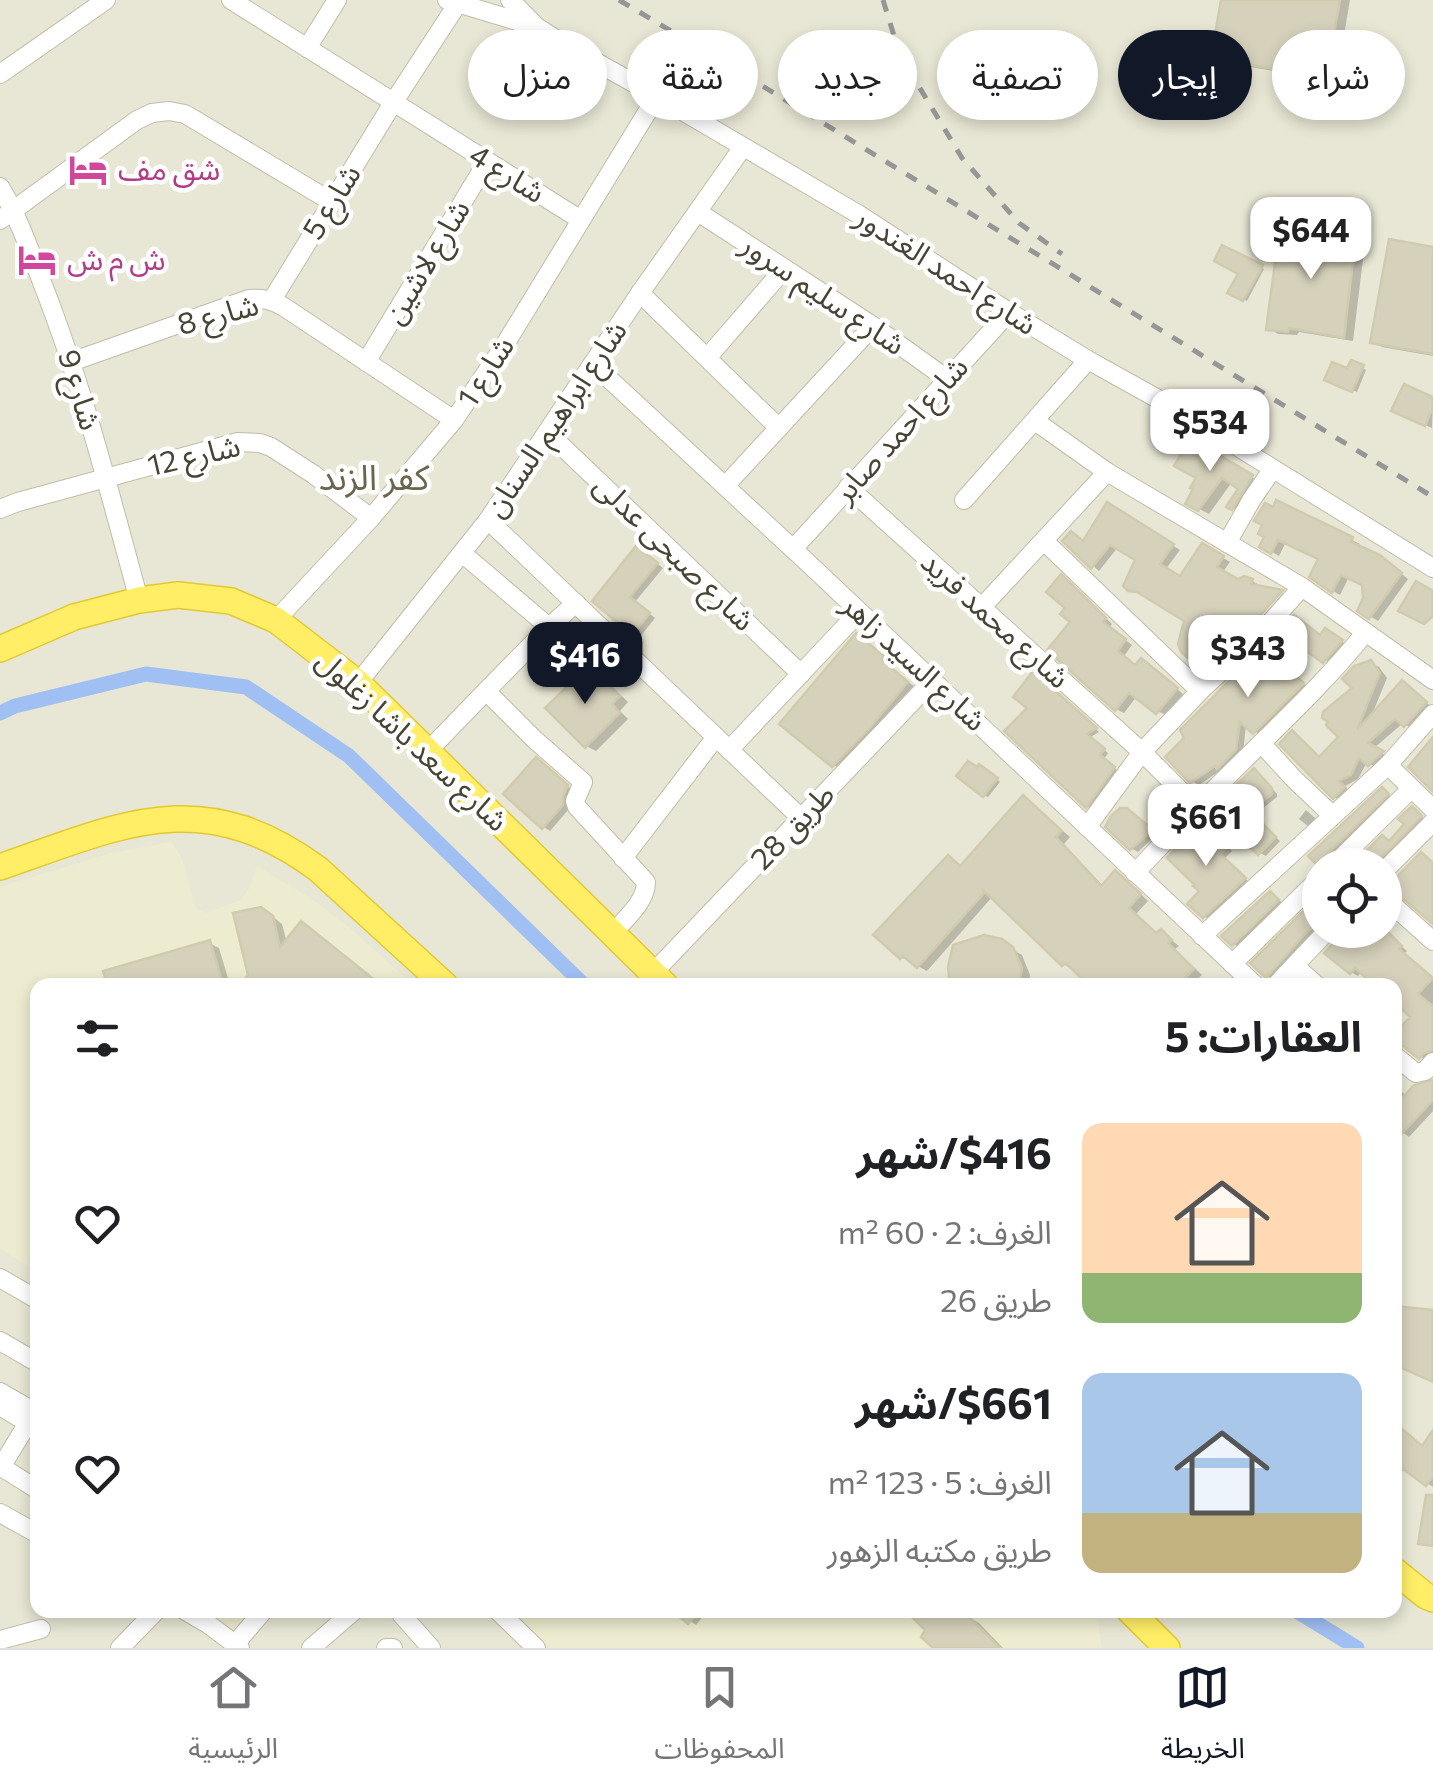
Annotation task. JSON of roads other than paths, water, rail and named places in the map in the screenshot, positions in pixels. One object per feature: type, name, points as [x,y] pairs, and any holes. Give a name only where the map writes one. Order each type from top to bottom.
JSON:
[{"type":"highway","name":"شارع سعد باشا زغلول","points":[[0,648],[74,618],[139,600],[178,595],[230,601],[276,620],[358,683],[657,978]]},
{"type":"highway","points":[[0,867],[132,823],[190,818],[244,828],[283,846],[318,869],[437,978]]},
{"type":"highway","points":[[1402,1577],[1431,1600]]},
{"type":"highway","points":[[1137,1618],[1159,1640],[1170,1636],[1187,1648]]},
{"type":"street","points":[[0,74],[106,0]]},
{"type":"street","name":"شارع 4","points":[[231,0],[580,220]]},
{"type":"street","points":[[307,48],[337,0]]},
{"type":"street","points":[[510,0],[537,27]]},
{"type":"street","name":"شارع احمد الغندور","points":[[452,1],[537,27],[627,79]]},
{"type":"street","name":"شارع 5","points":[[272,300],[452,1]]},
{"type":"street","points":[[7,214],[138,120],[169,111],[196,120],[332,202]]},
{"type":"street","name":"شارع 1","points":[[276,620],[371,518],[454,420],[504,346],[642,120]]},
{"type":"street","name":"شارع احمد الغندور","points":[[698,120],[858,214],[1009,312],[1185,414],[1433,568]]},
{"type":"street","name":"شارع ابراهيم السنان","points":[[358,683],[488,520],[744,147]]},
{"type":"street","name":"شارع لاشين","points":[[366,362],[488,162]]},
{"type":"street","name":"شارع 9","points":[[0,187],[7,214],[71,362],[139,600]]},
{"type":"street","name":"شارع سليم سرور","points":[[698,212],[948,379]]},
{"type":"street","points":[[707,358],[784,269]]},
{"type":"street","points":[[640,294],[778,428]]},
{"type":"street","name":"شارع 8","points":[[71,362],[249,299],[272,300],[454,420]]},
{"type":"street","name":"شارع احمد صابر","points":[[794,549],[1009,312]]},
{"type":"street","points":[[724,486],[873,326]]},
{"type":"street","points":[[964,500],[1088,360]]},
{"type":"street","name":"شارع السيد زاهر","points":[[593,364],[1247,978]]},
{"type":"street","points":[[1035,421],[1107,472],[1302,586],[1433,680]]},
{"type":"street","name":"شارع صبحى عدلى","points":[[548,433],[801,674]]},
{"type":"street","name":"شارع 12","points":[[0,509],[238,442],[271,447],[371,518]]},
{"type":"street","points":[[1227,543],[1272,470]]},
{"type":"street","points":[[981,608],[1107,472]]},
{"type":"street","name":"شارع محمد فريد","points":[[848,487],[1142,752],[1191,802],[1202,802]]},
{"type":"street","points":[[488,520],[801,818]]},
{"type":"street","points":[[1044,541],[1200,691]]},
{"type":"street","points":[[463,554],[549,627]]},
{"type":"street","points":[[1087,827],[1142,752],[1254,641],[1302,586]]},
{"type":"street","points":[[428,751],[576,604]]},
{"type":"street","points":[[623,858],[723,744],[801,674],[860,612]]},
{"type":"street","points":[[1135,873],[1365,633]]},
{"type":"street","name":"طريق 28","points":[[661,978],[801,818],[933,680]]},
{"type":"street","points":[[486,691],[583,782],[575,801],[577,807],[644,878],[644,896],[612,934]]},
{"type":"street","points":[[1202,936],[1388,765],[1433,714]]},
{"type":"street","points":[[1261,743],[1332,815]]},
{"type":"street","points":[[1388,765],[1433,809]]},
{"type":"street","points":[[1351,848],[1411,789]]},
{"type":"street","points":[[1402,853],[1433,822]]},
{"type":"street","points":[[1232,964],[1302,896]]},
{"type":"street","points":[[1402,913],[1433,941]]},
{"type":"street","points":[[1283,978],[1312,948]]},
{"type":"street","points":[[1295,966],[1308,978]]},
{"type":"street","points":[[1402,1062],[1416,1073],[1433,1062]]},
{"type":"street","points":[[0,1278],[30,1295]]},
{"type":"street","points":[[0,1340],[30,1358]]},
{"type":"street","points":[[0,1392],[30,1418]]},
{"type":"street","points":[[0,1406],[30,1420]]},
{"type":"street","points":[[30,1427],[1,1467],[30,1485]]},
{"type":"street","points":[[0,1513],[30,1530]]},
{"type":"street","points":[[120,1648],[149,1618]]},
{"type":"street","points":[[196,1618],[238,1645],[258,1618]]},
{"type":"street","points":[[311,1648],[346,1618]]},
{"type":"street","points":[[405,1618],[431,1648]]},
{"type":"street","points":[[506,1618],[536,1648]]},
{"type":"street","points":[[0,1640],[41,1629]]},
{"type":"waterway","points":[[0,713],[146,674],[246,687],[349,756],[577,978]]},
{"type":"waterway","points":[[1308,1618],[1357,1648]]},
{"type":"railway","points":[[619,0],[1433,497]]},
{"type":"railway","points":[[883,0],[900,55],[962,158],[1019,223],[1062,254]]},
{"type":"place","name":"شق مف","points":[[88,170]]},
{"type":"place","name":"ش م ش","points":[[37,260]]},
{"type":"district","name":"كفر الزند","points":[[374,478]]}]
